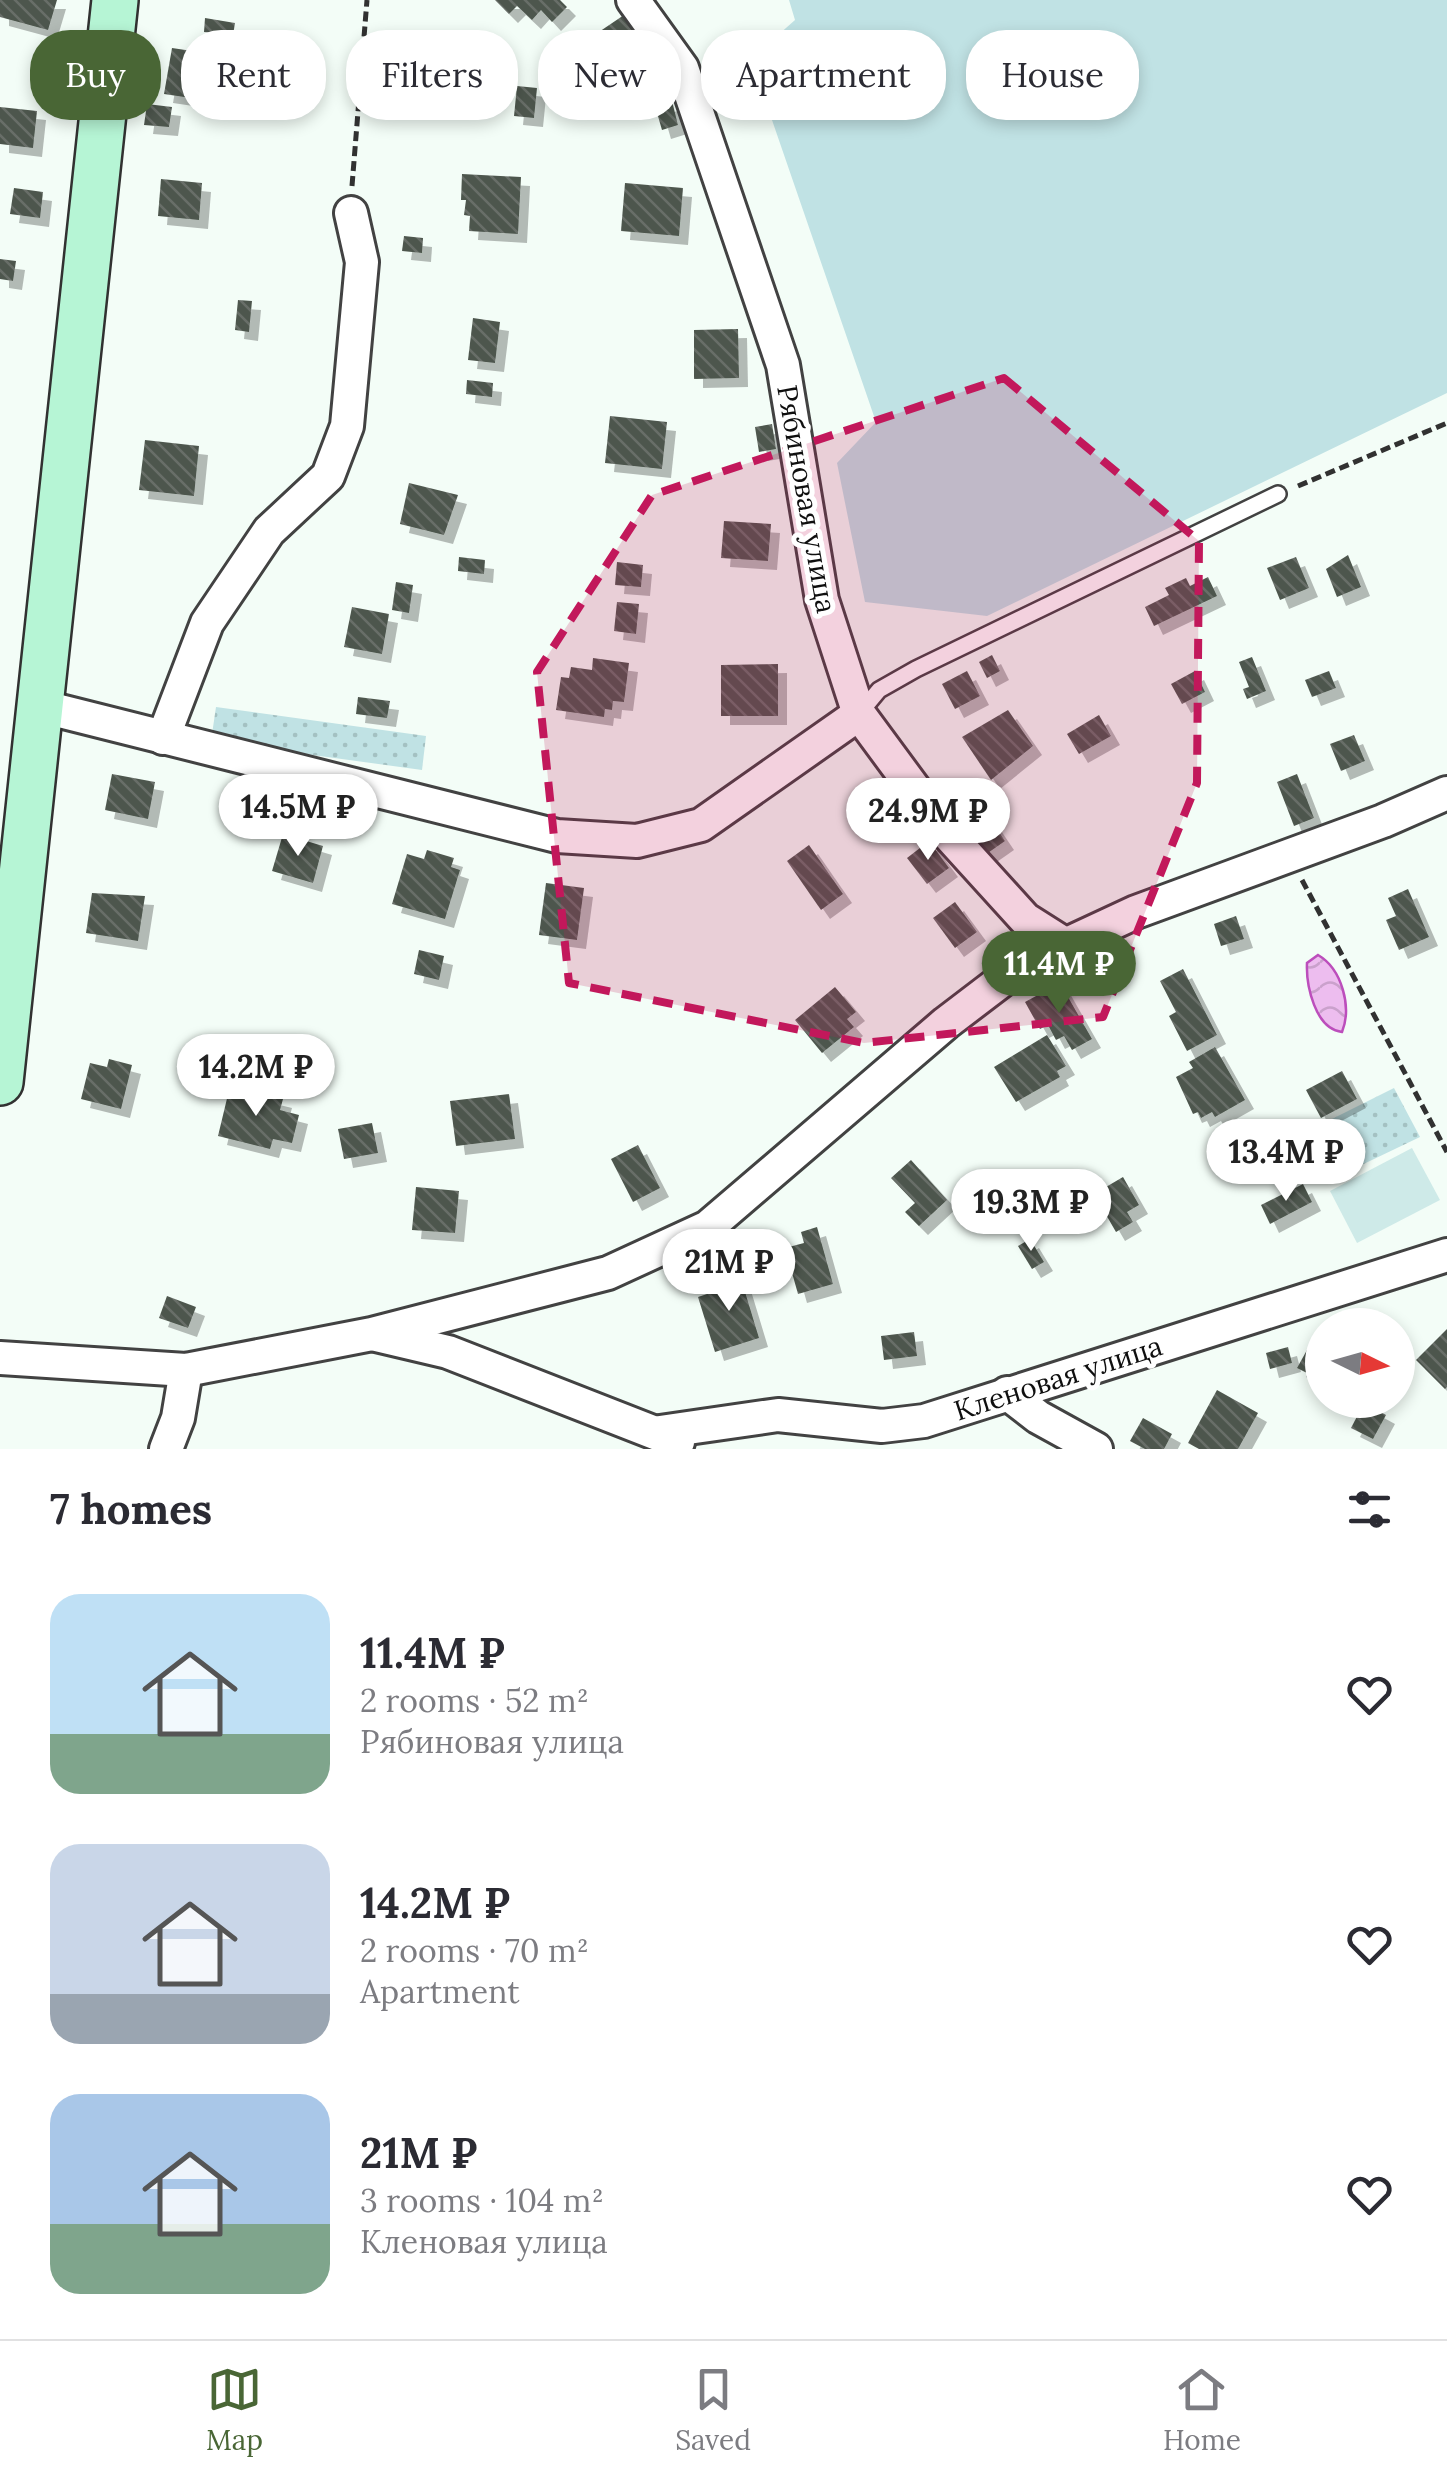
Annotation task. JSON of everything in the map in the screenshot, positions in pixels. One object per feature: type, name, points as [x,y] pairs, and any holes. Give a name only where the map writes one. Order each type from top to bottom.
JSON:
[{"type":"main road","points":[[0,1080],[20,829],[40,706],[116,0]]},
{"type":"street","name":"Рябиновая улица","points":[[633,0],[682,68],[783,365],[822,600],[859,714],[946,832],[1026,919],[1066,944]]},
{"type":"street","points":[[162,738],[207,624],[269,531],[328,476],[347,426],[362,262],[350,213]]},
{"type":"street","points":[[40,706],[557,836],[637,841],[701,825],[859,714]]},
{"type":"street","points":[[0,1358],[186,1370],[372,1334],[608,1273],[708,1226],[946,1023],[1022,965],[1136,912],[1447,793]]},
{"type":"street","name":"Кленовая улица","points":[[660,1432],[778,1415],[882,1426],[924,1420],[1447,1255]]},
{"type":"street","points":[[372,1334],[448,1352],[660,1432],[690,1449]]},
{"type":"street","points":[[166,1449],[178,1418],[186,1370]]},
{"type":"street","points":[[1007,1393],[1038,1418],[1096,1449]]},
{"type":"lane","points":[[859,714],[879,690],[916,669],[1278,494]]},
{"type":"path","points":[[350,213],[367,0]]},
{"type":"path","points":[[1278,494],[1447,423]]},
{"type":"path","points":[[1288,856],[1330,926],[1447,1152]]},
{"type":"highlighted area","points":[[1004,378],[1199,541],[1197,783],[1103,1017],[864,1043],[569,983],[537,672],[652,495]]},
{"type":"shaded area","points":[[789,0],[1447,0],[1447,393],[987,616],[865,602],[837,463],[876,422],[772,120],[946,120],[946,30],[784,30],[795,20]]},
{"type":"shaded area","points":[[216,707],[426,736],[422,770],[211,741]]},
{"type":"shaded area","points":[[1394,1088],[1420,1137],[1326,1182],[1298,1136]]},
{"type":"shaded area","points":[[1412,1148],[1440,1200],[1357,1243],[1330,1191]]},
{"type":"water","points":[[1318,955],[1333,969],[1343,989],[1346,1011],[1342,1032],[1325,1023],[1314,1005],[1307,963]]},
{"type":"building","points":[[0,0],[57,0],[48,30],[0,17]]},
{"type":"building","points":[[495,0],[560,0],[567,7],[552,22],[541,10],[532,20],[517,6],[509,14]]},
{"type":"building","points":[[624,15],[634,30],[602,30]]},
{"type":"building","points":[[205,18],[235,23],[234,30],[204,30]]},
{"type":"building","points":[[172,48],[181,49],[181,97],[164,94]]},
{"type":"building","points":[[518,86],[537,88],[534,118],[518,116]]},
{"type":"building","points":[[161,106],[172,107],[169,127],[144,125],[145,120],[161,120]]},
{"type":"building","points":[[0,107],[30,110],[30,120],[36,120],[33,148],[0,144]]},
{"type":"building","points":[[659,120],[677,120],[678,125],[662,130]]},
{"type":"building","points":[[462,174],[521,177],[518,234],[469,231],[470,216],[464,215],[466,200],[461,200]]},
{"type":"building","points":[[161,179],[202,183],[199,220],[158,216]]},
{"type":"building","points":[[625,183],[683,188],[679,236],[621,231]]},
{"type":"building","points":[[14,188],[43,192],[40,218],[10,214]]},
{"type":"building","points":[[404,236],[423,238],[422,253],[402,251]]},
{"type":"building","points":[[0,259],[16,261],[13,281],[0,279]]},
{"type":"building","points":[[238,300],[252,301],[249,332],[235,330]]},
{"type":"building","points":[[473,318],[500,322],[495,363],[468,360]]},
{"type":"building","points":[[738,329],[739,378],[694,379],[694,330]]},
{"type":"building","points":[[467,380],[493,383],[492,397],[466,394]]},
{"type":"building","points":[[610,416],[667,422],[662,469],[605,463]]},
{"type":"building","points":[[772,424],[776,449],[759,452],[755,427]]},
{"type":"building","points":[[145,440],[199,446],[194,496],[139,490]]},
{"type":"building","points":[[409,483],[458,495],[444,535],[400,524]]},
{"type":"building","points":[[724,521],[771,524],[768,561],[721,558]]},
{"type":"building","points":[[1348,555],[1361,587],[1337,597],[1326,569]]},
{"type":"building","points":[[459,557],[485,560],[484,574],[458,571]]},
{"type":"building","points":[[1296,557],[1309,588],[1280,600],[1267,568]]},
{"type":"building","points":[[617,562],[643,565],[641,587],[615,585]]},
{"type":"building","points":[[1208,577],[1217,596],[1154,626],[1145,607],[1169,595],[1165,588],[1186,578],[1190,586]]},
{"type":"building","points":[[396,582],[413,585],[409,613],[392,610]]},
{"type":"building","points":[[617,602],[639,604],[636,634],[614,631]]},
{"type":"building","points":[[352,607],[389,614],[382,654],[344,647]]},
{"type":"building","points":[[992,655],[1000,671],[987,678],[979,662]]},
{"type":"building","points":[[1252,657],[1266,691],[1247,699],[1243,689],[1249,687],[1239,662]]},
{"type":"building","points":[[593,658],[629,663],[624,702],[613,701],[612,710],[605,709],[604,717],[556,710],[561,677],[569,678],[571,667],[592,670]]},
{"type":"building","points":[[778,664],[778,716],[721,716],[721,665]]},
{"type":"building","points":[[967,671],[980,696],[955,709],[942,684]]},
{"type":"building","points":[[1195,671],[1205,692],[1182,704],[1171,684]]},
{"type":"building","points":[[1329,671],[1336,688],[1312,697],[1305,680]]},
{"type":"building","points":[[358,697],[390,701],[387,718],[356,714]]},
{"type":"building","points":[[1008,710],[1033,746],[991,780],[962,737]]},
{"type":"building","points":[[1099,715],[1111,736],[1079,754],[1067,734]]},
{"type":"building","points":[[1354,735],[1365,761],[1341,771],[1330,744]]},
{"type":"building","points":[[112,774],[155,782],[148,819],[105,810]]},
{"type":"building","points":[[1297,774],[1314,818],[1294,826],[1277,782]]},
{"type":"building","points":[[984,810],[1005,841],[985,855],[964,824]]},
{"type":"building","points":[[283,834],[323,846],[313,883],[272,871]]},
{"type":"building","points":[[929,841],[949,868],[927,884],[907,858]]},
{"type":"building","points":[[809,845],[843,894],[821,910],[787,861]]},
{"type":"building","points":[[427,850],[454,858],[451,867],[460,870],[445,919],[392,904],[407,854],[424,859]]},
{"type":"building","points":[[546,883],[584,888],[577,940],[539,935]]},
{"type":"building","points":[[1408,889],[1429,937],[1399,950],[1386,920],[1396,916],[1388,898]]},
{"type":"building","points":[[92,893],[145,896],[138,941],[86,933]]},
{"type":"building","points":[[955,902],[977,932],[955,948],[933,918]]},
{"type":"building","points":[[1236,916],[1244,939],[1221,946],[1214,924]]},
{"type":"building","points":[[419,950],[444,956],[439,980],[414,974]]},
{"type":"building","points":[[1183,969],[1217,1035],[1187,1051],[1169,1016],[1176,1012],[1160,981]]},
{"type":"building","points":[[1060,983],[1092,1039],[1072,1050],[1064,1036],[1056,1040],[1048,1025],[1040,1029],[1025,1002]]},
{"type":"building","points":[[835,987],[856,1012],[847,1019],[854,1027],[822,1053],[795,1020]]},
{"type":"building","points":[[1047,1035],[1066,1066],[1057,1071],[1060,1077],[1016,1102],[994,1067]]},
{"type":"building","points":[[1215,1047],[1245,1100],[1215,1117],[1212,1112],[1201,1118],[1198,1112],[1193,1114],[1176,1077],[1193,1068],[1189,1062]]},
{"type":"building","points":[[109,1059],[132,1065],[121,1109],[81,1099],[90,1063],[107,1067]]},
{"type":"building","points":[[1342,1071],[1357,1099],[1321,1118],[1306,1090]]},
{"type":"building","points":[[230,1086],[283,1099],[280,1110],[299,1115],[292,1143],[273,1139],[270,1149],[218,1136]]},
{"type":"building","points":[[509,1094],[515,1139],[456,1146],[450,1101]]},
{"type":"building","points":[[372,1123],[378,1153],[344,1159],[338,1129]]},
{"type":"building","points":[[638,1145],[660,1188],[633,1202],[611,1159]]},
{"type":"building","points":[[911,1160],[947,1200],[919,1226],[905,1212],[915,1203],[891,1178]]},
{"type":"building","points":[[1123,1177],[1139,1205],[1127,1212],[1133,1222],[1116,1232],[1094,1194]]},
{"type":"building","points":[[1303,1184],[1312,1202],[1270,1224],[1261,1205]]},
{"type":"building","points":[[416,1187],[459,1191],[455,1233],[412,1230]]},
{"type":"building","points":[[817,1227],[833,1284],[798,1294],[785,1248],[804,1243],[801,1232]]},
{"type":"building","points":[[1030,1239],[1044,1262],[1032,1269],[1018,1246]]},
{"type":"building","points":[[739,1272],[759,1338],[715,1352],[698,1297],[719,1290],[715,1279]]},
{"type":"building","points":[[167,1296],[196,1307],[188,1328],[159,1318]]},
{"type":"building","points":[[1447,1329],[1447,1387],[1445,1389],[1416,1360]]},
{"type":"building","points":[[914,1332],[917,1356],[884,1360],[881,1336]]},
{"type":"building","points":[[1288,1347],[1292,1363],[1270,1369],[1266,1353]]},
{"type":"building","points":[[1305,1354],[1305,1372],[1297,1368]]},
{"type":"building","points":[[1217,1390],[1258,1413],[1238,1449],[1199,1449],[1188,1443]]},
{"type":"building","points":[[1143,1418],[1172,1434],[1164,1449],[1145,1449],[1130,1441]]},
{"type":"building","points":[[1356,1418],[1384,1418],[1373,1439],[1351,1428]]}]
